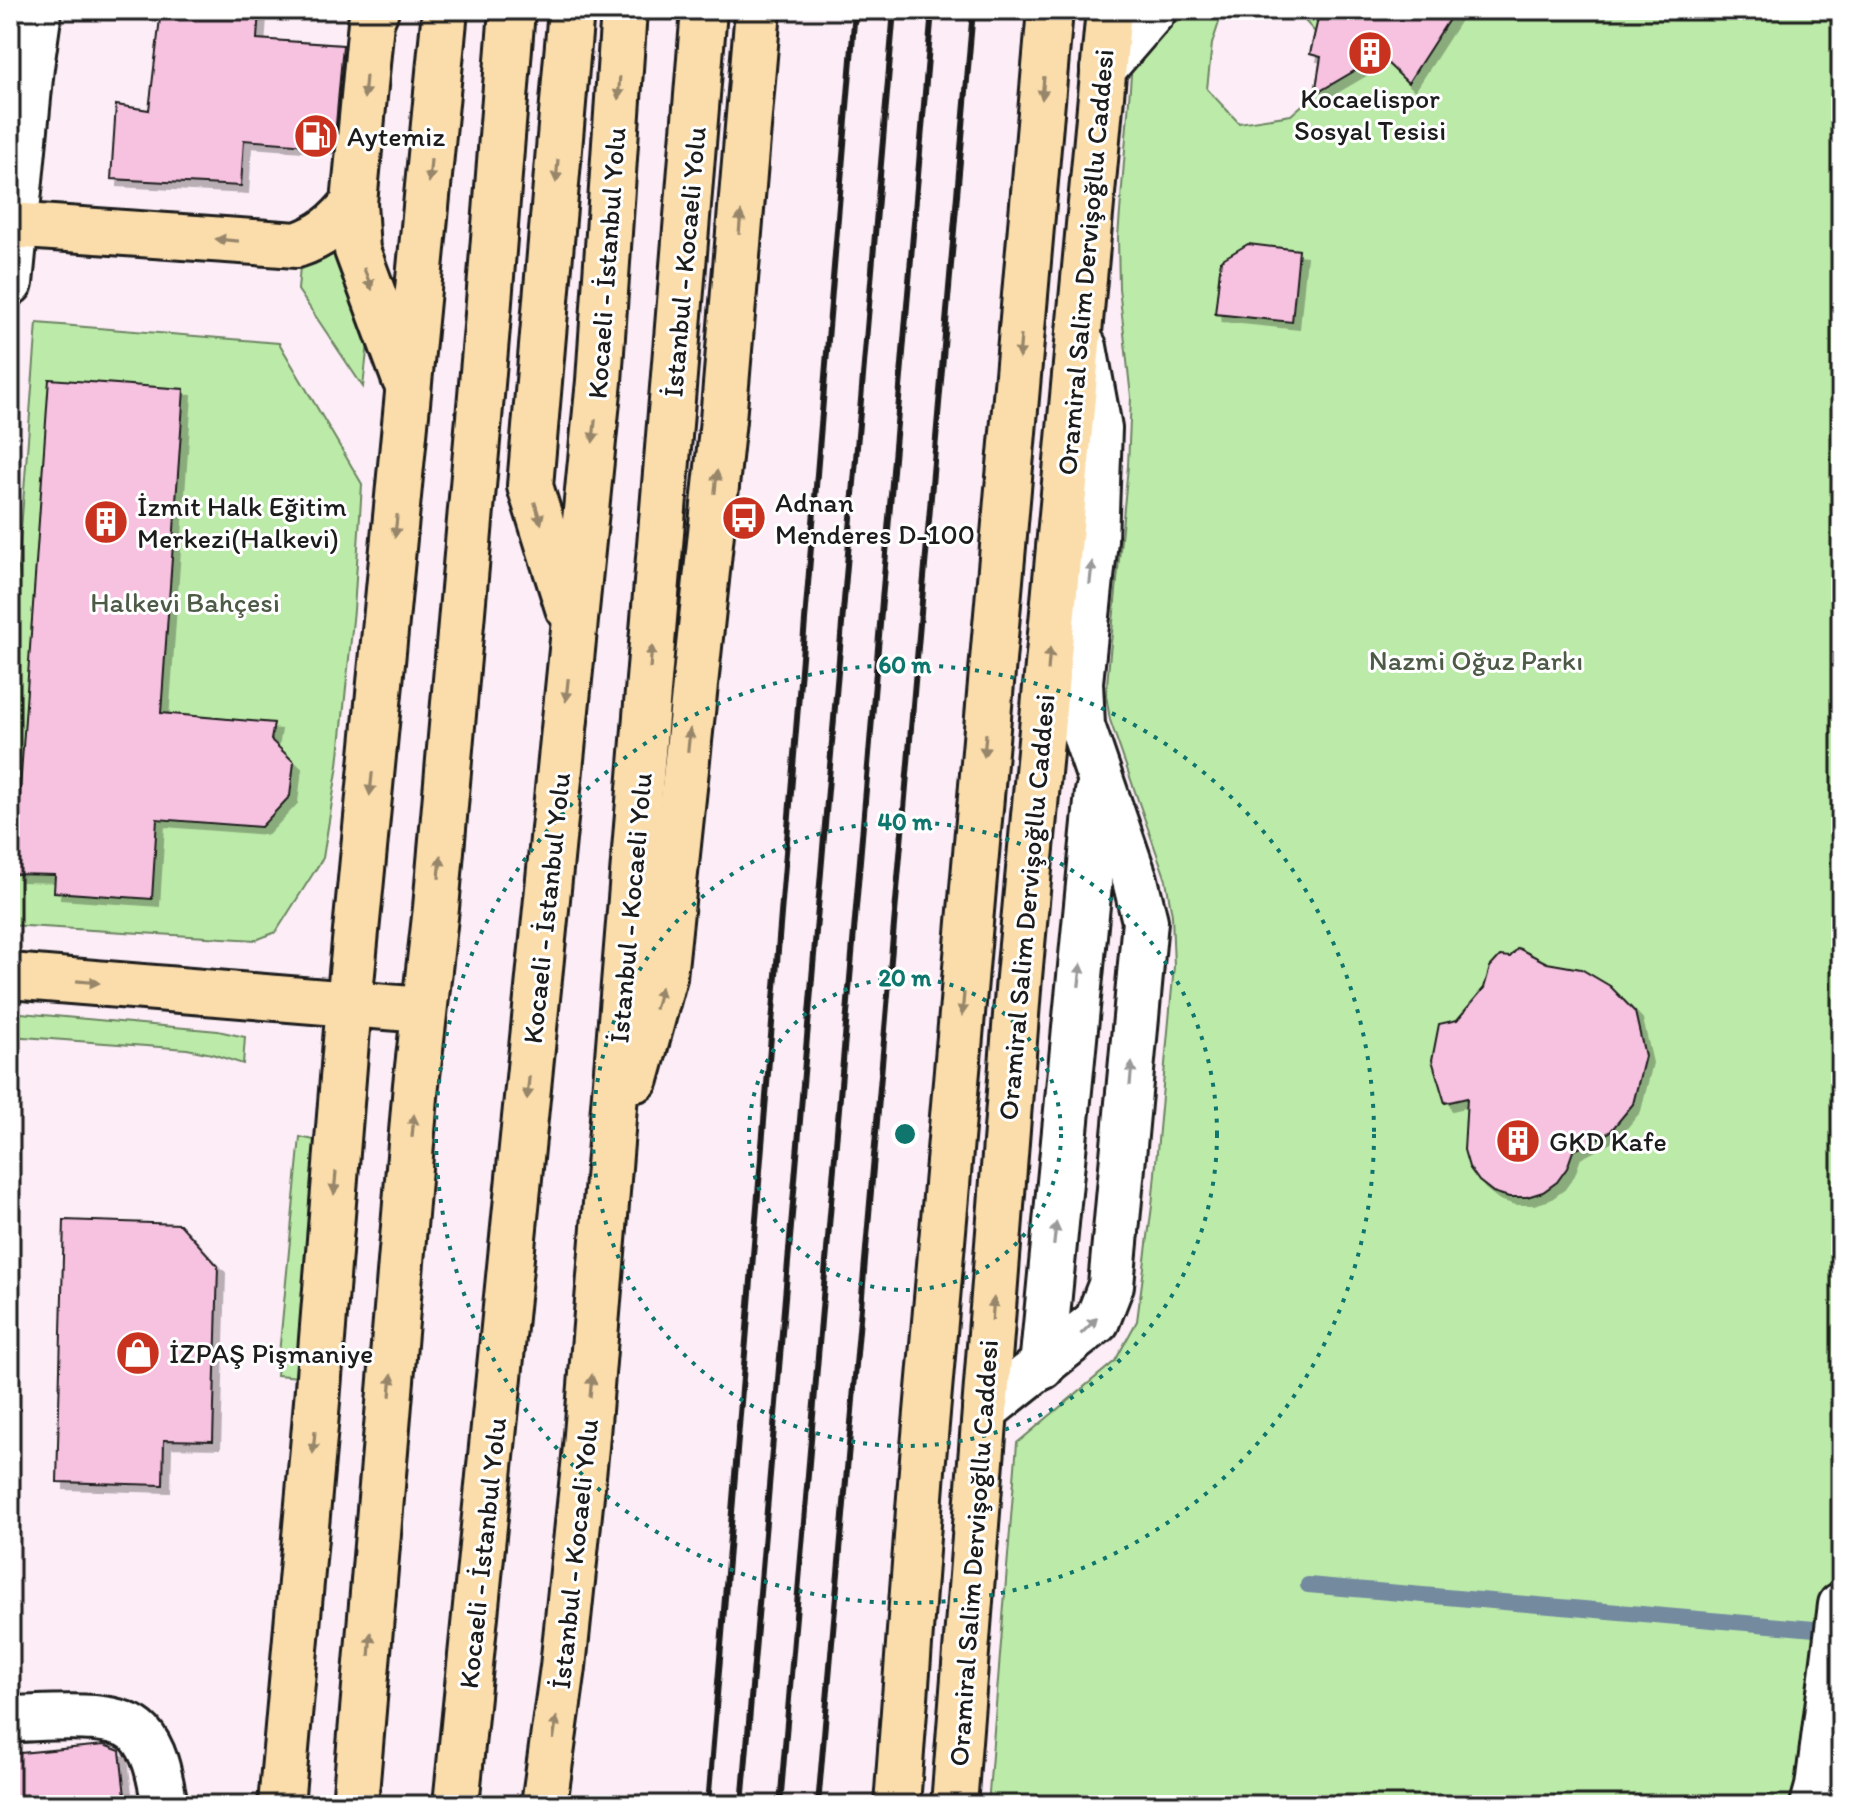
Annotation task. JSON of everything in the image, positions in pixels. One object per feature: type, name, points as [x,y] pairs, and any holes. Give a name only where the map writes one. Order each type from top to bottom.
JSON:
[{"type":"main road","points":[[376,10],[371,22],[354,203],[357,250],[409,391]]},
{"type":"main road","points":[[281,1805],[349,1004],[445,10]]},
{"type":"main road","points":[[355,1805],[423,1010],[436,908],[469,531],[512,10]]},
{"type":"main road","points":[[571,10],[530,486],[574,627]]},
{"type":"main road","name":"Kocaeli - İstanbul Yolu","points":[[456,1805],[599,381],[624,10]]},
{"type":"main road","name":"İstanbul - Kocaeli Yolu","points":[[544,1805],[563,1667],[586,1447],[704,10]]},
{"type":"main road","points":[[608,1181],[664,977],[723,420],[758,10]]},
{"type":"main road","name":"Oramiral Salim Dervişoğllu Caddesi","points":[[897,1805],[922,1470],[1050,10]]},
{"type":"main road","name":"Oramiral Salim Dervişoğllu Caddesi","points":[[954,1805],[1019,977],[1109,10]]},
{"type":"main road","points":[[12,225],[297,245],[317,238],[337,225],[354,203]]},
{"type":"main road","points":[[10,976],[423,1010]]},
{"type":"main road","points":[[366,1688],[384,1805]]},
{"type":"street","points":[[10,283],[12,225],[39,10]]},
{"type":"street","points":[[1103,69],[1154,10]]},
{"type":"street","points":[[985,1410],[1097,1321],[1111,1285],[1145,921],[1135,880],[1082,726],[1080,682],[1095,540],[1099,428],[1080,322]]},
{"type":"street","points":[[1042,1367],[1099,779]]},
{"type":"street","points":[[1813,1805],[1818,1787],[1841,1605]]},
{"type":"street","points":[[10,1719],[101,1719],[122,1722],[139,1733],[151,1751],[159,1772],[165,1805]]},
{"type":"green space","name":"Nazmi Oğuz Parkı","points":[[1180,10],[1223,10],[1212,44],[1207,89],[1239,123],[1291,115],[1315,94],[1321,57],[1310,54],[1315,32],[1298,13],[1299,10],[1841,10],[1841,1605],[1813,1805],[988,1805],[1017,1443],[1115,1361],[1137,1321],[1152,1206],[1174,966],[1172,915],[1166,880],[1110,720],[1106,695],[1128,466],[1131,397],[1119,288],[1118,237],[1132,63]]},
{"type":"green space","points":[[345,230],[372,307],[363,387],[298,290],[301,254]]},
{"type":"green space","name":"Halkevi Bahçesi","points":[[37,323],[279,343],[362,484],[354,610],[338,765],[323,858],[276,932],[256,940],[10,925],[10,672]]},
{"type":"green space","points":[[10,1012],[218,1031],[245,1037],[243,1064],[187,1049],[10,1036]]},
{"type":"green space","points":[[300,1137],[328,1143],[311,1378],[277,1375]]},
{"type":"building","points":[[161,10],[259,10],[257,39],[343,45],[334,147],[244,140],[241,186],[111,179],[116,105],[149,110]]},
{"type":"building","name":"Kocaelispor Sosyal Tesisi","points":[[1320,10],[1455,10],[1408,83],[1380,56],[1315,94],[1321,57],[1310,54]]},
{"type":"building","points":[[1248,244],[1299,250],[1292,322],[1215,314],[1221,260]]},
{"type":"building","name":"İzmit Halk Eğitim Merkezi(Halkevi)","points":[[49,379],[184,389],[161,713],[274,723],[271,740],[294,762],[290,796],[261,827],[157,819],[152,899],[54,892],[55,875],[14,874]]},
{"type":"building","points":[[1518,948],[1547,963],[1581,969],[1610,986],[1635,1012],[1645,1056],[1633,1104],[1610,1132],[1573,1151],[1567,1168],[1557,1182],[1543,1192],[1527,1197],[1509,1197],[1493,1192],[1479,1181],[1469,1167],[1464,1150],[1467,1098],[1445,1103],[1432,1060],[1439,1024],[1457,1020],[1484,988],[1490,967],[1500,956],[1510,957]]},
{"type":"building","name":"İZPAŞ Pişmaniye","points":[[64,1220],[180,1224],[218,1266],[213,1441],[164,1440],[163,1485],[57,1482]]},
{"type":"building","points":[[104,1745],[120,1751],[126,1805],[10,1805],[10,1754]]},
{"type":"waterway","points":[[1308,1585],[1837,1631]]},
{"type":"tram line","points":[[10,24],[12,10]]},
{"type":"railway","points":[[708,1805],[855,10]]},
{"type":"railway","points":[[742,1805],[894,10]]},
{"type":"railway","points":[[780,1805],[932,10]]},
{"type":"railway","points":[[818,1805],[973,10]]},
{"type":"place","name":"Kocaelispor Sosyal Tesisi","points":[[1370,53]]},
{"type":"place","name":"Aytemiz","points":[[316,136]]},
{"type":"place","name":"Adnan Menderes D-100","points":[[744,518]]},
{"type":"place","name":"İzmit Halk Eğitim Merkezi(Halkevi)","points":[[106,522]]},
{"type":"place","name":"GKD Kafe","points":[[1518,1141]]},
{"type":"place","name":"İZPAŞ Pişmaniye","points":[[138,1353]]}]
